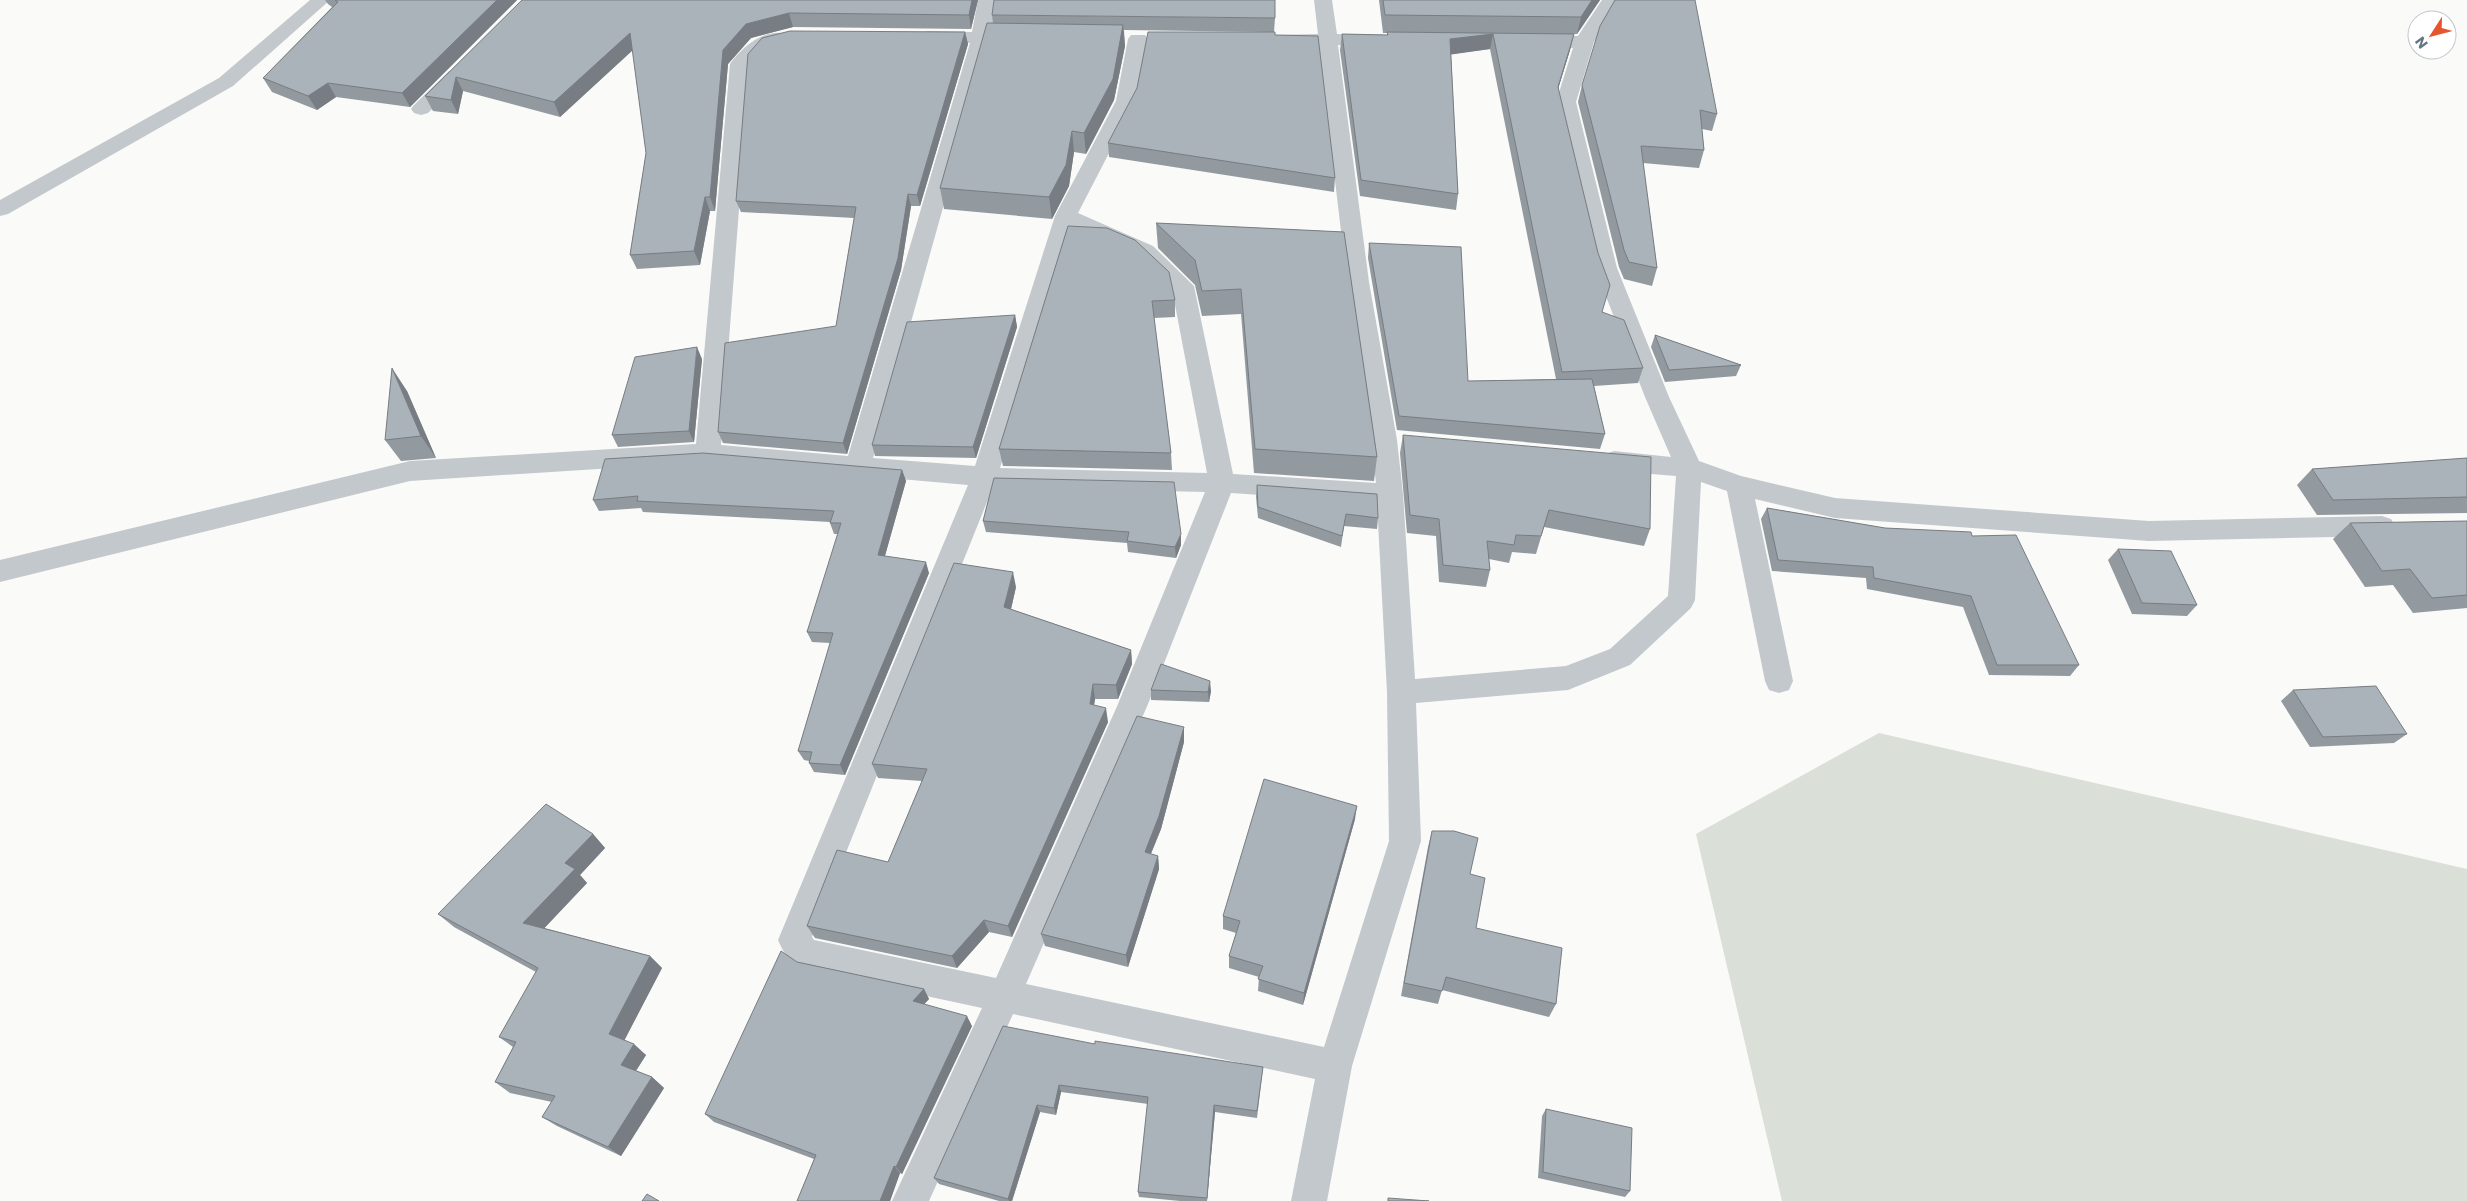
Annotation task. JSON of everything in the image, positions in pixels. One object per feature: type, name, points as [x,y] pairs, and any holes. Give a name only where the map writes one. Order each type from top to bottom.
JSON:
[{"type":"street","points":[[0,210],[226,82],[321,0]]},
{"type":"street","points":[[858,465],[981,38],[987,0]]},
{"type":"street","points":[[1309,1201],[1335,1066],[1405,841],[1401,692],[1390,494],[1394,441],[1358,282],[1323,0]]},
{"type":"street","points":[[1401,692],[1568,678],[1620,657],[1681,600],[1689,468],[1657,397],[1606,268],[1566,102],[1584,42],[1611,0]]},
{"type":"street","points":[[708,453],[740,64],[758,44],[793,35],[803,35]]},
{"type":"street","points":[[912,37],[1040,38]]},
{"type":"street","points":[[1138,39],[1126,101],[1066,216],[984,476],[794,940],[805,954],[1335,1066]]},
{"type":"street","points":[[1262,39],[1398,40]]},
{"type":"street","points":[[1516,41],[1584,42]]},
{"type":"street","points":[[421,109],[469,62]]},
{"type":"street","points":[[910,1201],[1004,997],[1132,704],[1222,483],[1183,286],[1145,251],[1066,216]]},
{"type":"street","points":[[0,571],[410,471],[708,453],[984,476],[1222,483],[1390,494]]},
{"type":"street","points":[[1591,459],[1689,468],[1739,484],[1835,508],[2149,531],[2408,525]]},
{"type":"street","points":[[1739,484],[1779,681]]},
{"type":"shaded area","points":[[1879,733],[2467,869],[2467,1201],[1782,1201],[1696,834]]},
{"type":"building","points":[[335,0],[497,0],[402,93],[328,83],[308,96],[263,78],[338,2]]},
{"type":"building","points":[[522,0],[972,0],[969,15],[789,13],[746,24],[723,50],[710,197],[705,197],[694,251],[630,255],[646,153],[630,33],[554,102],[456,77],[451,100],[425,96]]},
{"type":"building","points":[[994,0],[1275,0],[1275,18],[992,15]]},
{"type":"building","points":[[1383,0],[1592,0],[1581,17],[1385,15]]},
{"type":"building","points":[[1615,0],[1695,0],[1717,114],[1700,110],[1704,150],[1641,146],[1657,268],[1629,262],[1624,250],[1582,85],[1600,26]]},
{"type":"building","points":[[987,23],[1123,25],[1113,79],[1084,133],[1072,131],[1066,165],[1049,197],[940,188]]},
{"type":"building","points":[[790,31],[965,32],[917,195],[908,194],[898,258],[843,443],[718,432],[725,343],[836,326],[856,207],[736,201],[748,54],[762,38]]},
{"type":"building","points":[[1148,32],[1275,32],[1275,35],[1318,36],[1335,178],[1108,143],[1137,88]]},
{"type":"building","points":[[1387,32],[1574,34],[1558,87],[1598,253],[1610,285],[1602,312],[1624,320],[1643,368],[1562,372],[1493,34],[1450,39],[1458,194],[1361,180],[1342,34],[1388,35]]},
{"type":"building","points":[[1156,223],[1344,232],[1377,457],[1255,449],[1241,289],[1202,291],[1195,260]]},
{"type":"building","points":[[1068,226],[1107,228],[1135,240],[1169,272],[1175,300],[1152,301],[1171,453],[999,449]]},
{"type":"building","points":[[1369,243],[1461,247],[1468,381],[1592,379],[1605,434],[1399,416]]},
{"type":"building","points":[[1015,315],[973,447],[872,445],[907,322]]},
{"type":"building","points":[[1655,335],[1741,365],[1669,370]]},
{"type":"building","points":[[697,347],[689,431],[612,435],[635,357]]},
{"type":"building","points":[[392,368],[421,436],[385,440]]},
{"type":"building","points":[[1403,435],[1651,457],[1650,529],[1549,510],[1541,536],[1516,535],[1514,545],[1487,541],[1490,570],[1443,565],[1439,519],[1410,515]]},
{"type":"building","points":[[703,453],[902,470],[878,555],[926,562],[840,765],[809,763],[812,752],[798,751],[833,633],[807,632],[841,523],[830,523],[834,511],[637,501],[638,496],[593,500],[605,459]]},
{"type":"building","points":[[2467,458],[2467,497],[2333,500],[2312,469]]},
{"type":"building","points":[[994,478],[1174,482],[1181,534],[1175,547],[1127,541],[1129,532],[983,521]]},
{"type":"building","points":[[1257,485],[1377,494],[1378,518],[1346,514],[1342,536],[1258,507]]},
{"type":"building","points":[[1767,508],[1885,528],[1971,532],[1972,536],[2016,535],[2079,665],[1997,665],[1971,596],[1874,578],[1873,567],[1778,560]]},
{"type":"building","points":[[2467,521],[2467,595],[2432,598],[2410,569],[2382,571],[2350,523]]},
{"type":"building","points":[[2118,549],[2171,551],[2197,605],[2142,603]]},
{"type":"building","points":[[954,563],[1013,572],[1004,607],[1131,650],[1116,685],[1093,684],[1090,704],[1106,708],[1008,926],[984,920],[952,956],[807,926],[837,850],[888,862],[927,769],[872,764]]},
{"type":"building","points":[[1161,664],[1210,681],[1208,692],[1151,690]]},
{"type":"building","points":[[2376,686],[2407,734],[2323,737],[2293,690]]},
{"type":"building","points":[[1137,716],[1184,727],[1159,816],[1145,852],[1158,856],[1126,955],[1041,934]]},
{"type":"building","points":[[1264,779],[1357,806],[1304,993],[1258,979],[1263,966],[1229,956],[1240,921],[1223,916]]},
{"type":"building","points":[[546,804],[593,834],[565,863],[575,869],[523,923],[650,956],[609,1034],[634,1044],[621,1065],[652,1077],[608,1147],[542,1117],[555,1096],[495,1082],[516,1042],[499,1037],[538,968],[438,914]]},
{"type":"building","points":[[1432,831],[1454,831],[1478,838],[1470,874],[1485,878],[1476,928],[1562,948],[1556,1004],[1446,977],[1442,991],[1404,983]]},
{"type":"building","points":[[781,951],[797,962],[924,989],[913,1001],[967,1016],[896,1167],[894,1166],[880,1201],[797,1201],[816,1155],[705,1114]]},
{"type":"building","points":[[1003,1026],[1095,1044],[1095,1041],[1263,1067],[1257,1111],[1214,1105],[1207,1198],[1138,1192],[1148,1097],[1059,1085],[1054,1108],[1037,1105],[1008,1199],[934,1178]]},
{"type":"building","points":[[1546,1109],[1632,1128],[1630,1191],[1543,1172]]},
{"type":"building","points":[[647,1194],[659,1201],[642,1201]]},
{"type":"building","points":[[1388,1198],[1429,1201],[1388,1201]]}]
